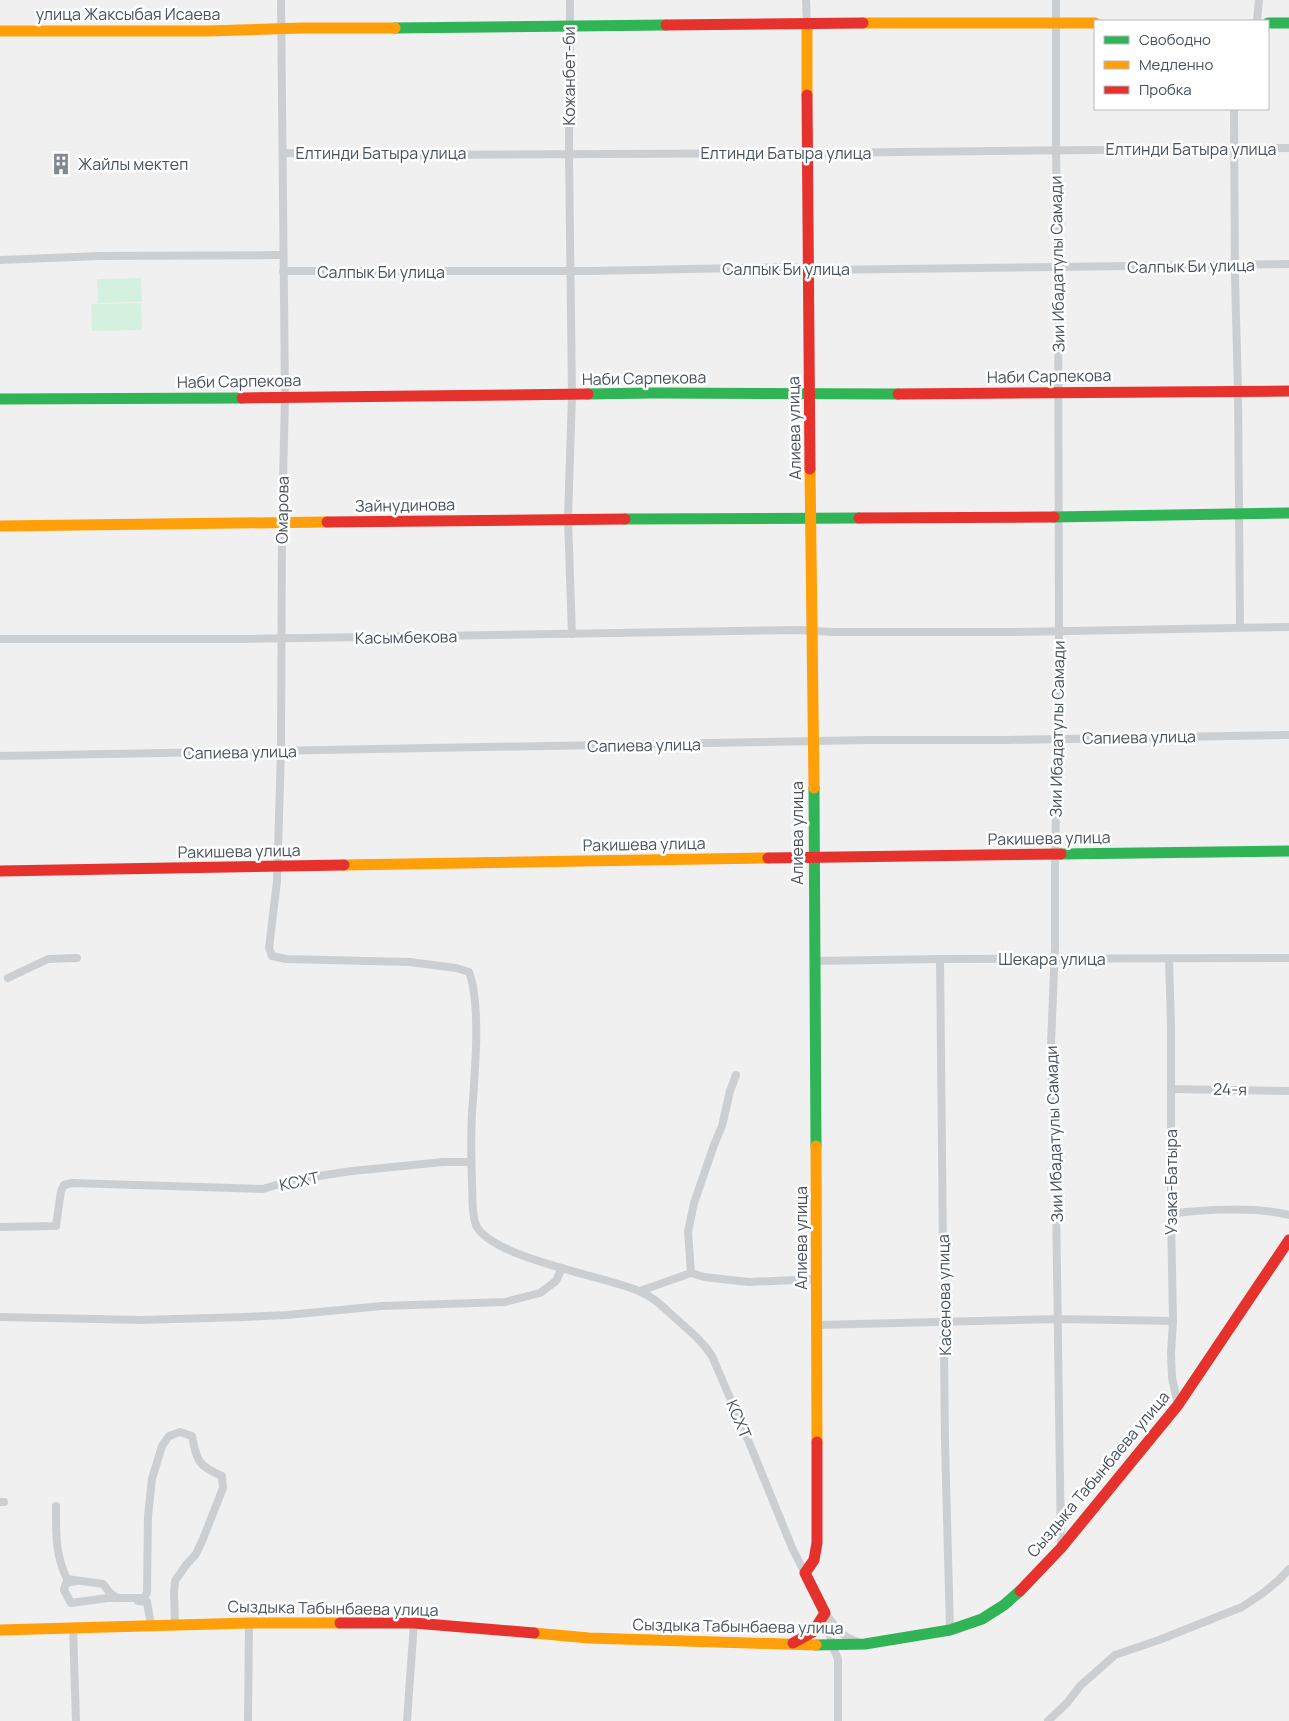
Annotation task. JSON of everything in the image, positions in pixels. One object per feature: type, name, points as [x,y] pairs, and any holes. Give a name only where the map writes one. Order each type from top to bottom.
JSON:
[{"type":"street","name":"Омарова","points":[[281,0],[285,398],[282,523],[281,751],[278,867],[269,948],[272,956],[286,959],[410,962],[456,968],[469,972],[472,980],[477,1022],[477,1053],[470,1147],[471,1162]]},
{"type":"street","name":"Кожанбет-би","points":[[570,0],[569,153],[572,395],[568,519],[572,634]]},
{"type":"street","name":"Алиева улица","points":[[805,1573],[814,1560],[818,1543],[818,1279],[813,857],[814,741],[806,0]]},
{"type":"street","name":"Зии Ибадатулы Самади","points":[[1056,0],[1059,630],[1055,959],[1051,1045],[1056,1211],[1061,1548]]},
{"type":"street","points":[[1257,20],[1259,0]]},
{"type":"street","points":[[1269,23],[1289,22]]},
{"type":"street","name":"улица Жаксыбая Исаева","points":[[0,31],[207,31],[282,28],[570,27],[807,23],[1094,24]]},
{"type":"street","points":[[1234,110],[1234,264],[1238,391],[1240,627]]},
{"type":"street","name":"Елтинди Батыра улица","points":[[283,153],[407,155],[1289,148]]},
{"type":"street","points":[[0,260],[100,256],[283,255]]},
{"type":"street","name":"Салпык Би улица","points":[[283,271],[570,271],[792,267],[960,268],[1289,264]]},
{"type":"street","name":"Наби Сарпекова","points":[[0,399],[285,398],[653,393],[953,394],[1289,391]]},
{"type":"street","name":"Зайнудинова","points":[[0,526],[568,519],[1058,517],[1289,513]]},
{"type":"street","name":"Касымбекова","points":[[0,638],[92,640],[800,630],[989,632],[1289,627]]},
{"type":"street","name":"Сапиева улица","points":[[0,756],[814,741],[1289,735]]},
{"type":"street","name":"Ракишева улица","points":[[0,870],[950,855],[1289,852]]},
{"type":"street","points":[[8,978],[48,959],[77,958]]},
{"type":"street","name":"Шекара улица","points":[[815,961],[1289,958]]},
{"type":"street","name":"Касенова улица","points":[[940,959],[945,1443],[950,1630]]},
{"type":"street","name":"Узака-Батыра","points":[[1169,959],[1172,1089],[1172,1378],[1178,1405]]},
{"type":"street","points":[[691,1273],[688,1232],[694,1203],[722,1126],[730,1091],[736,1075]]},
{"type":"street","name":"24-я","points":[[1172,1089],[1289,1091]]},
{"type":"street","name":"КСХТ","points":[[0,1227],[56,1226],[61,1190],[64,1185],[72,1183],[263,1189],[292,1180],[352,1171],[443,1162],[471,1162],[473,1213],[476,1226],[490,1241],[562,1268],[640,1291],[660,1303],[705,1345],[712,1356],[752,1447],[793,1550],[805,1573]]},
{"type":"street","points":[[1171,1214],[1257,1210],[1289,1215]]},
{"type":"street","name":"Сыздыка Табынбаева улица","points":[[0,1630],[175,1624],[414,1623],[589,1638],[832,1645],[865,1644],[950,1630],[982,1619],[1004,1605],[1061,1548],[1178,1405],[1289,1240]]},
{"type":"street","points":[[0,1317],[133,1320],[243,1317],[382,1306],[505,1302],[540,1293],[556,1281],[562,1268]]},
{"type":"street","points":[[640,1291],[691,1273],[704,1277],[749,1282],[818,1279]]},
{"type":"street","points":[[817,1325],[1058,1319],[1173,1322]]},
{"type":"street","points":[[56,1506],[56,1538],[59,1557],[67,1579],[104,1584],[110,1593],[118,1599],[144,1598],[147,1593],[148,1516],[155,1466],[162,1446],[169,1436],[180,1432],[192,1436],[200,1464],[222,1476],[223,1488],[196,1554],[175,1581],[175,1624]]},
{"type":"street","points":[[1048,1721],[1067,1703],[1080,1686],[1115,1655],[1159,1640],[1242,1607],[1263,1593],[1289,1569]]},
{"type":"street","points":[[805,1573],[825,1613],[840,1633],[846,1638],[865,1644]]},
{"type":"street","points":[[76,1581],[66,1583],[64,1590],[70,1603],[108,1598],[147,1602],[151,1625]]},
{"type":"street","points":[[794,1643],[811,1635],[820,1624],[825,1613]]},
{"type":"street","points":[[825,1613],[832,1645],[838,1659],[838,1721]]},
{"type":"street","points":[[248,1721],[249,1623]]},
{"type":"street","points":[[407,1721],[414,1623]]},
{"type":"street","points":[[73,1627],[76,1721]]},
{"type":"green space","points":[[141,278],[142,302],[98,303],[97,279]]},
{"type":"green space","points":[[141,303],[142,330],[92,331],[91,304]]},
{"type":"traffic: fast","points":[[1269,23],[1289,23]]},
{"type":"traffic: fast","points":[[395,28],[666,25]]},
{"type":"traffic: fast","points":[[588,394],[898,394]]},
{"type":"traffic: fast","points":[[0,399],[242,398]]},
{"type":"traffic: fast","points":[[1054,517],[1289,513]]},
{"type":"traffic: fast","points":[[625,519],[859,518]]},
{"type":"traffic: fast","points":[[814,788],[816,1146]]},
{"type":"traffic: fast","points":[[1061,854],[1289,851]]},
{"type":"traffic: fast","points":[[816,1645],[865,1644],[950,1630],[982,1619],[1004,1605],[1020,1591]]},
{"type":"traffic: slow","points":[[807,23],[807,95]]},
{"type":"traffic: slow","points":[[863,23],[1094,23]]},
{"type":"traffic: slow","points":[[0,31],[207,31],[395,28]]},
{"type":"traffic: slow","points":[[810,469],[814,788]]},
{"type":"traffic: slow","points":[[0,526],[327,522]]},
{"type":"traffic: slow","points":[[344,865],[768,858]]},
{"type":"traffic: slow","points":[[816,1146],[817,1442]]},
{"type":"traffic: slow","points":[[0,1630],[249,1623],[340,1623]]},
{"type":"traffic: slow","points":[[534,1633],[589,1638],[816,1645]]},
{"type":"traffic: jam","points":[[666,25],[863,23]]},
{"type":"traffic: jam","points":[[807,95],[810,469]]},
{"type":"traffic: jam","points":[[898,394],[1289,391]]},
{"type":"traffic: jam","points":[[242,398],[588,394]]},
{"type":"traffic: jam","points":[[859,518],[1054,517]]},
{"type":"traffic: jam","points":[[327,522],[625,519]]},
{"type":"traffic: jam","points":[[768,858],[1061,854]]},
{"type":"traffic: jam","points":[[0,871],[344,865]]},
{"type":"traffic: jam","points":[[1020,1591],[1061,1548],[1178,1405],[1289,1240]]},
{"type":"traffic: jam","points":[[793,1643],[813,1632],[825,1613],[805,1573],[814,1560],[817,1543],[817,1442]]},
{"type":"traffic: jam","points":[[340,1623],[414,1623],[534,1633]]},
{"type":"place","name":"Жайлы мектеп","points":[[61,164]]}]
